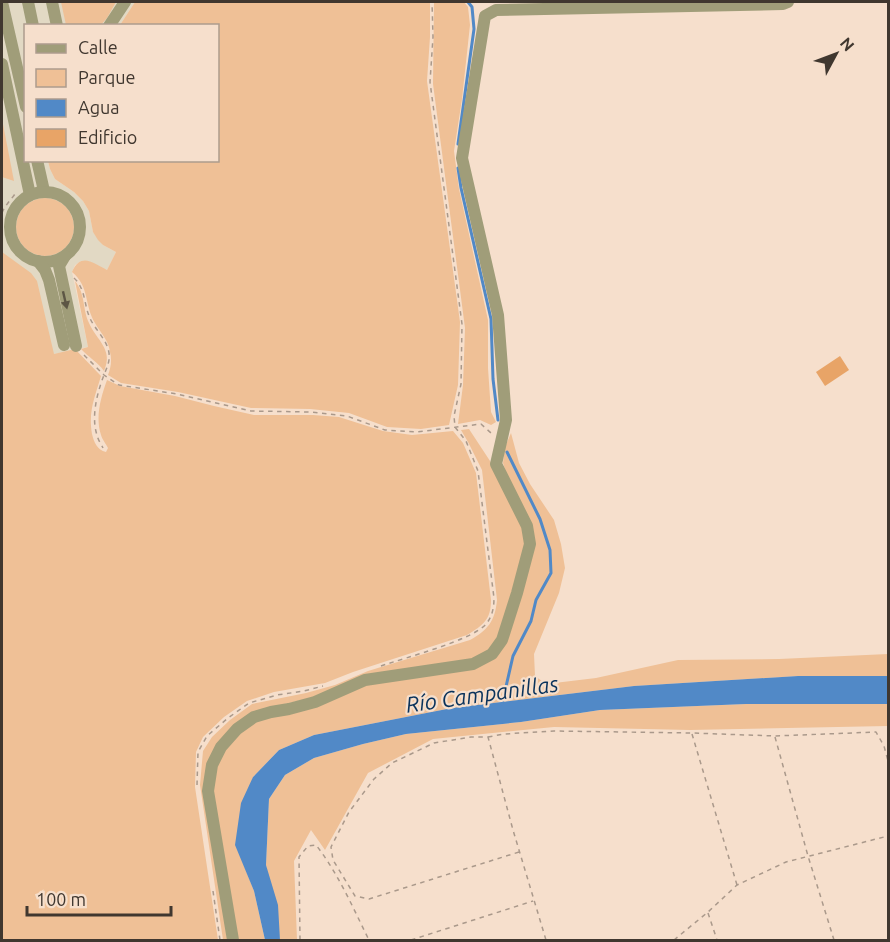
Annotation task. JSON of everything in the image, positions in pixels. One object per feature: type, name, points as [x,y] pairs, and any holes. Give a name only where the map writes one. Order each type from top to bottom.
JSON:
[{"type":"street","points":[[2,2],[22,79],[3,81]]},
{"type":"street","points":[[28,2],[33,24]]},
{"type":"street","points":[[52,2],[57,24]]},
{"type":"street","points":[[110,24],[125,2]]},
{"type":"street","points":[[233,940],[208,791],[212,765],[220,747],[237,729],[254,717],[315,702],[365,680],[473,664],[492,654],[502,640],[518,593],[530,544],[527,526],[496,464],[506,420],[498,315],[462,158],[485,16],[496,10],[783,4],[788,2]]},
{"type":"street","points":[[2,64],[3,81],[30,195]]},
{"type":"street","points":[[38,162],[44,191]]},
{"type":"street","points":[[44,191],[57,193],[66,198],[80,217],[81,231],[75,248],[58,261],[48,263],[27,258],[6,236],[13,210],[21,200],[44,191]]},
{"type":"street","points":[[66,255],[58,266],[70,346]]},
{"type":"street","points":[[38,261],[49,280],[70,346]]},
{"type":"path","points":[[379,667],[468,637],[485,625],[494,610],[478,471],[466,441],[455,427],[454,416],[461,384],[462,324],[430,82],[433,37],[432,2]]},
{"type":"path","points":[[2,213],[18,188]]},
{"type":"path","points":[[76,279],[82,288],[91,323],[102,336],[108,350],[109,364],[104,375],[94,419],[97,436],[103,448]]},
{"type":"path","points":[[70,346],[104,375],[120,385],[177,394],[251,411],[311,412],[347,416],[385,430],[417,432],[480,424],[500,441]]},
{"type":"path","points":[[197,786],[198,752],[207,736],[228,718],[249,703],[328,685]]},
{"type":"path","points":[[519,852],[369,899],[355,896],[333,860],[331,847],[349,812],[374,779],[392,763],[434,743],[471,737],[554,731],[775,736],[876,732],[884,746],[888,761]]},
{"type":"path","points":[[692,733],[737,885]]},
{"type":"path","points":[[775,736],[807,856],[834,940]]},
{"type":"path","points":[[488,737],[546,940]]},
{"type":"path","points":[[674,940],[737,885],[786,862],[888,836]]},
{"type":"path","points":[[300,940],[299,857],[308,846],[316,845],[348,898],[369,940]]},
{"type":"path","points":[[213,890],[220,940]]},
{"type":"path","points":[[411,940],[534,900]]},
{"type":"path","points":[[708,912],[717,940]]},
{"type":"shaded area","points":[[2,2],[135,2],[121,24],[24,24],[24,162],[48,162],[55,179],[83,201],[89,211],[93,232],[103,245],[116,252],[107,270],[88,261],[81,261],[75,265],[72,272],[88,347],[54,354],[2,322]]},
{"type":"green space","points":[[61,2],[116,2],[102,24],[66,24]]},
{"type":"green space","points":[[135,2],[430,2],[427,81],[460,322],[458,385],[449,425],[421,429],[387,427],[349,413],[310,409],[251,408],[178,392],[121,383],[108,375],[111,355],[108,344],[95,323],[82,284],[72,272],[79,262],[83,261],[92,262],[107,270],[116,252],[98,240],[93,232],[89,211],[83,201],[55,179],[48,162],[219,162],[219,24],[121,24]]},
{"type":"green space","points":[[434,2],[464,2],[468,7],[470,25],[454,151],[459,189],[488,320],[491,412],[496,422],[491,425],[480,420],[458,424],[463,385],[465,328],[433,84]]},
{"type":"green space","points":[[2,119],[14,181],[2,177]]},
{"type":"green space","points":[[45,198],[56,200],[69,211],[74,227],[72,238],[61,251],[45,256],[34,254],[21,243],[16,227],[18,216],[29,203]]},
{"type":"green space","points":[[2,252],[31,273],[37,281],[54,354],[75,349],[101,376],[93,404],[91,426],[95,443],[103,451],[106,452],[108,448],[99,428],[99,414],[107,380],[120,386],[175,396],[254,415],[339,417],[383,431],[412,435],[453,431],[463,443],[476,473],[491,600],[490,612],[482,625],[467,635],[325,683],[274,692],[247,701],[224,717],[203,737],[196,752],[195,787],[218,940],[2,940]]},
{"type":"green space","points":[[75,281],[81,291],[89,323],[103,345],[107,357],[104,371],[81,349],[88,347]]},
{"type":"green space","points":[[469,429],[492,464],[525,532],[523,562],[499,638],[489,651],[474,659],[264,709],[208,767],[228,940],[223,940],[200,785],[203,751],[212,737],[252,704],[335,685],[368,671],[470,640],[490,624],[497,600],[482,470],[461,430]]},
{"type":"green space","points":[[511,433],[519,463],[554,520],[565,568],[559,593],[534,654],[535,676],[546,684],[596,678],[678,660],[779,659],[888,654],[888,676],[798,676],[634,686],[452,708],[314,735],[279,750],[253,777],[236,845],[254,891],[265,940],[236,940],[212,793],[214,774],[222,752],[236,736],[254,722],[361,686],[491,660],[531,552],[503,463],[505,447]]},
{"type":"green space","points":[[746,704],[888,704],[888,726],[690,730],[554,727],[433,739],[368,773],[325,850],[311,830],[294,861],[297,940],[280,940],[266,865],[269,799],[285,775],[314,758],[406,734],[521,722],[600,710]]},
{"type":"water","points":[[798,676],[888,676],[888,704],[746,704],[600,710],[521,722],[406,734],[314,758],[285,775],[269,799],[266,865],[278,905],[280,940],[265,940],[254,891],[235,845],[241,803],[253,777],[279,750],[314,735],[452,708],[634,686]]},
{"type":"building","points":[[840,356],[849,370],[825,386],[816,372]]},
{"type":"waterway","points":[[458,144],[474,29],[472,7],[468,2]]},
{"type":"waterway","points":[[458,168],[491,319],[493,379],[498,420]]},
{"type":"waterway","name":"Río Campanillas","points":[[502,704],[513,656],[531,621],[536,600],[551,573],[550,550],[540,519],[507,452]]}]
